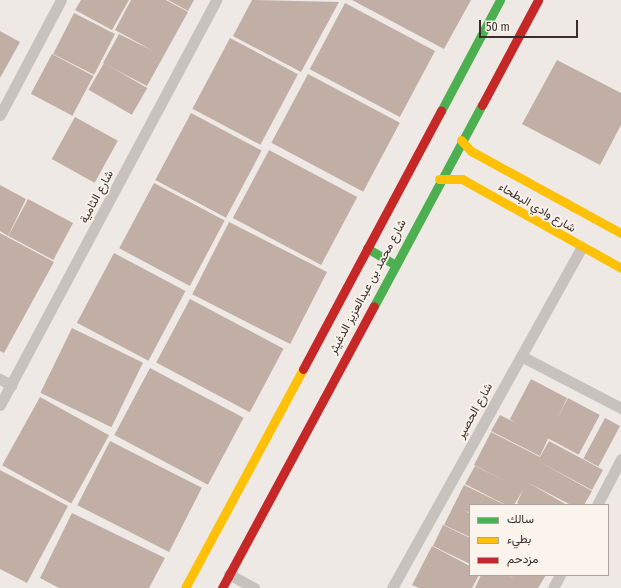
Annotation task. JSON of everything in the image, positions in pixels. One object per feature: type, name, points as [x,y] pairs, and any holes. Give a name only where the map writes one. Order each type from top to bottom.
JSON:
[{"type":"street","points":[[0,115],[61,0]]},
{"type":"street","name":"شارع الثامية","points":[[0,405],[216,0]]},
{"type":"street","name":"شارع محمد بن عبدالعزيز الدغيثر","points":[[186,588],[500,0]]},
{"type":"street","name":"شارع محمد بن عبدالعزيز الدغيثر","points":[[222,588],[439,179],[538,0]]},
{"type":"street","name":"شارع وادي البطحاء","points":[[460,140],[471,151],[621,233]]},
{"type":"street","name":"شارع وادي البطحاء","points":[[439,179],[462,179],[582,248],[621,268]]},
{"type":"street","points":[[367,248],[394,264]]},
{"type":"street","name":"شارع الحصير","points":[[392,588],[582,248]]},
{"type":"street","points":[[521,356],[621,408]]},
{"type":"street","points":[[0,379],[11,385]]},
{"type":"street","points":[[598,504],[621,459]]},
{"type":"street","points":[[229,574],[254,588]]},
{"type":"street","points":[[553,588],[559,576]]},
{"type":"building","points":[[81,0],[129,0],[112,30],[75,10]]},
{"type":"building","points":[[131,0],[166,0],[188,12],[147,86],[103,63],[119,34],[155,52],[115,30]]},
{"type":"building","points":[[168,0],[194,0],[188,11]]},
{"type":"building","points":[[252,0],[339,2],[301,72],[233,36]]},
{"type":"building","points":[[352,0],[471,0],[444,49]]},
{"type":"building","points":[[345,3],[435,51],[400,117],[310,69]]},
{"type":"building","points":[[74,13],[115,34],[94,75],[53,54]]},
{"type":"building","points":[[0,31],[20,42],[0,78]]},
{"type":"building","points":[[230,38],[298,74],[260,145],[192,109]]},
{"type":"building","points":[[52,54],[93,76],[72,116],[31,94]]},
{"type":"building","points":[[557,60],[621,93],[621,125],[600,165],[522,124]]},
{"type":"building","points":[[104,63],[147,88],[132,115],[88,90]]},
{"type":"building","points":[[308,74],[400,123],[363,192],[271,143]]},
{"type":"building","points":[[191,113],[262,151],[226,218],[155,180]]},
{"type":"building","points":[[75,117],[118,141],[95,183],[52,159]]},
{"type":"building","points":[[269,150],[357,197],[321,265],[233,218]]},
{"type":"building","points":[[154,183],[225,221],[190,286],[119,248]]},
{"type":"building","points":[[0,185],[26,199],[8,236],[0,231]]},
{"type":"building","points":[[28,199],[73,223],[53,260],[8,236]]},
{"type":"building","points":[[229,222],[327,272],[290,344],[192,294]]},
{"type":"building","points":[[0,233],[54,262],[4,353],[0,351]]},
{"type":"building","points":[[114,253],[186,291],[148,361],[77,323]]},
{"type":"building","points":[[190,299],[284,349],[250,412],[156,363]]},
{"type":"building","points":[[72,328],[143,363],[111,427],[40,393]]},
{"type":"building","points":[[150,368],[244,418],[208,485],[114,435]]},
{"type":"building","points":[[531,379],[567,398],[540,456],[491,431],[500,415],[514,422],[510,419]]},
{"type":"building","points":[[40,397],[109,435],[71,504],[2,465]]},
{"type":"building","points":[[568,398],[600,415],[579,455],[547,438]]},
{"type":"building","points":[[605,418],[620,426],[598,467],[583,459]]},
{"type":"building","points":[[491,432],[540,457],[549,441],[603,470],[592,490],[538,461],[592,491],[585,504],[569,504],[527,482],[565,504],[518,504],[517,503],[523,490],[515,504],[504,504],[465,484],[475,466],[507,482],[474,465]]},
{"type":"building","points":[[110,441],[202,488],[169,552],[77,505]]},
{"type":"building","points":[[0,470],[68,506],[27,583],[0,569]]},
{"type":"building","points":[[464,485],[503,504],[469,504],[469,512],[464,510],[469,513],[469,537],[444,525]]},
{"type":"building","points":[[72,513],[165,558],[149,588],[59,588],[40,578]]},
{"type":"building","points":[[443,525],[469,538],[469,564],[433,546]]},
{"type":"building","points":[[432,546],[469,565],[469,576],[478,576],[472,588],[419,588],[412,585]]},
{"type":"building","points":[[481,576],[509,576],[515,579],[510,576],[545,576],[538,588],[475,588]]},
{"type":"traffic: fast","points":[[441,111],[500,0]]},
{"type":"traffic: fast","points":[[374,306],[482,105]]},
{"type":"traffic: fast","points":[[367,248],[394,264]]},
{"type":"traffic: slow","points":[[461,140],[471,151],[621,233]]},
{"type":"traffic: slow","points":[[439,179],[462,179],[621,268]]},
{"type":"traffic: slow","points":[[185,588],[303,369]]},
{"type":"traffic: jam","points":[[482,105],[538,0]]},
{"type":"traffic: jam","points":[[303,369],[441,111]]},
{"type":"traffic: jam","points":[[222,588],[374,306]]}]
